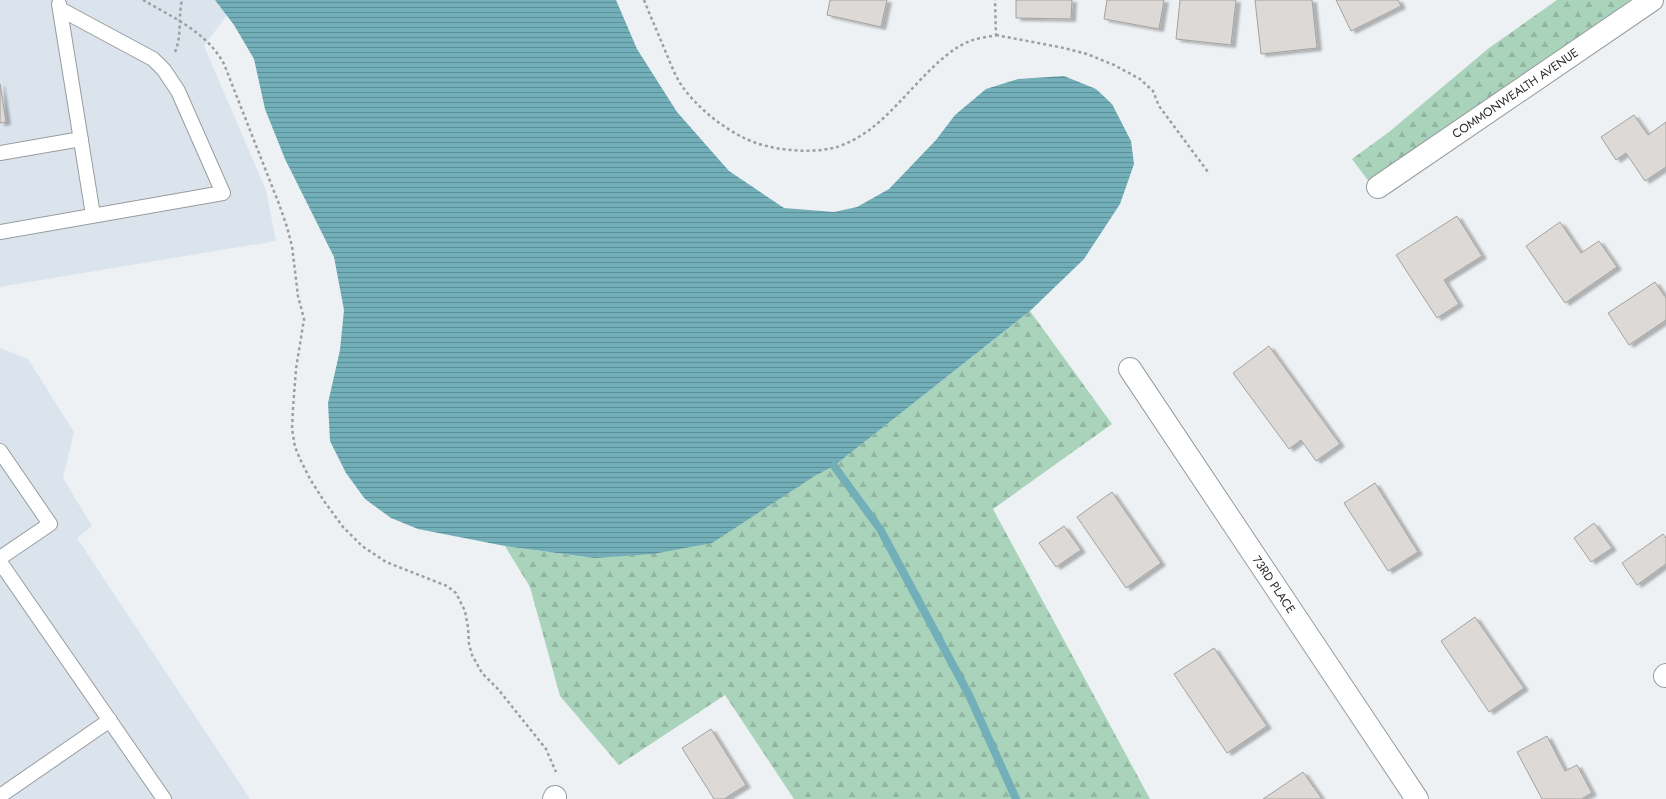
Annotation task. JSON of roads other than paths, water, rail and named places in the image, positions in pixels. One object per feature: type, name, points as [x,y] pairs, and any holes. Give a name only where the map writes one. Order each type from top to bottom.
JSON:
[{"type":"street","name":"COMMONWEALTH AVENUE","points":[[1378,187],[1652,0]]},
{"type":"street","name":"73RD PLACE","points":[[1130,369],[1417,799]]},
{"type":"lane","points":[[0,232],[223,193],[178,91],[164,70],[153,59],[59,4]]},
{"type":"lane","points":[[59,4],[93,215]]},
{"type":"lane","points":[[0,153],[81,139]]},
{"type":"lane","points":[[0,451],[50,524],[0,558]]},
{"type":"lane","points":[[0,562],[164,799]]},
{"type":"lane","points":[[0,796],[110,720]]},
{"type":"water","points":[[215,0],[616,0],[637,49],[677,112],[729,171],[784,208],[834,212],[857,207],[889,189],[936,140],[955,115],[986,89],[1018,79],[1064,76],[1096,89],[1112,104],[1131,141],[1134,164],[1120,204],[1084,259],[1030,311],[834,466],[813,477],[712,543],[653,554],[594,558],[505,546],[418,529],[391,518],[365,499],[346,473],[330,441],[328,403],[340,350],[344,310],[334,257],[285,159],[265,109],[254,59],[234,25]]},
{"type":"waterway","points":[[834,466],[880,529],[969,695],[1016,799]]}]
